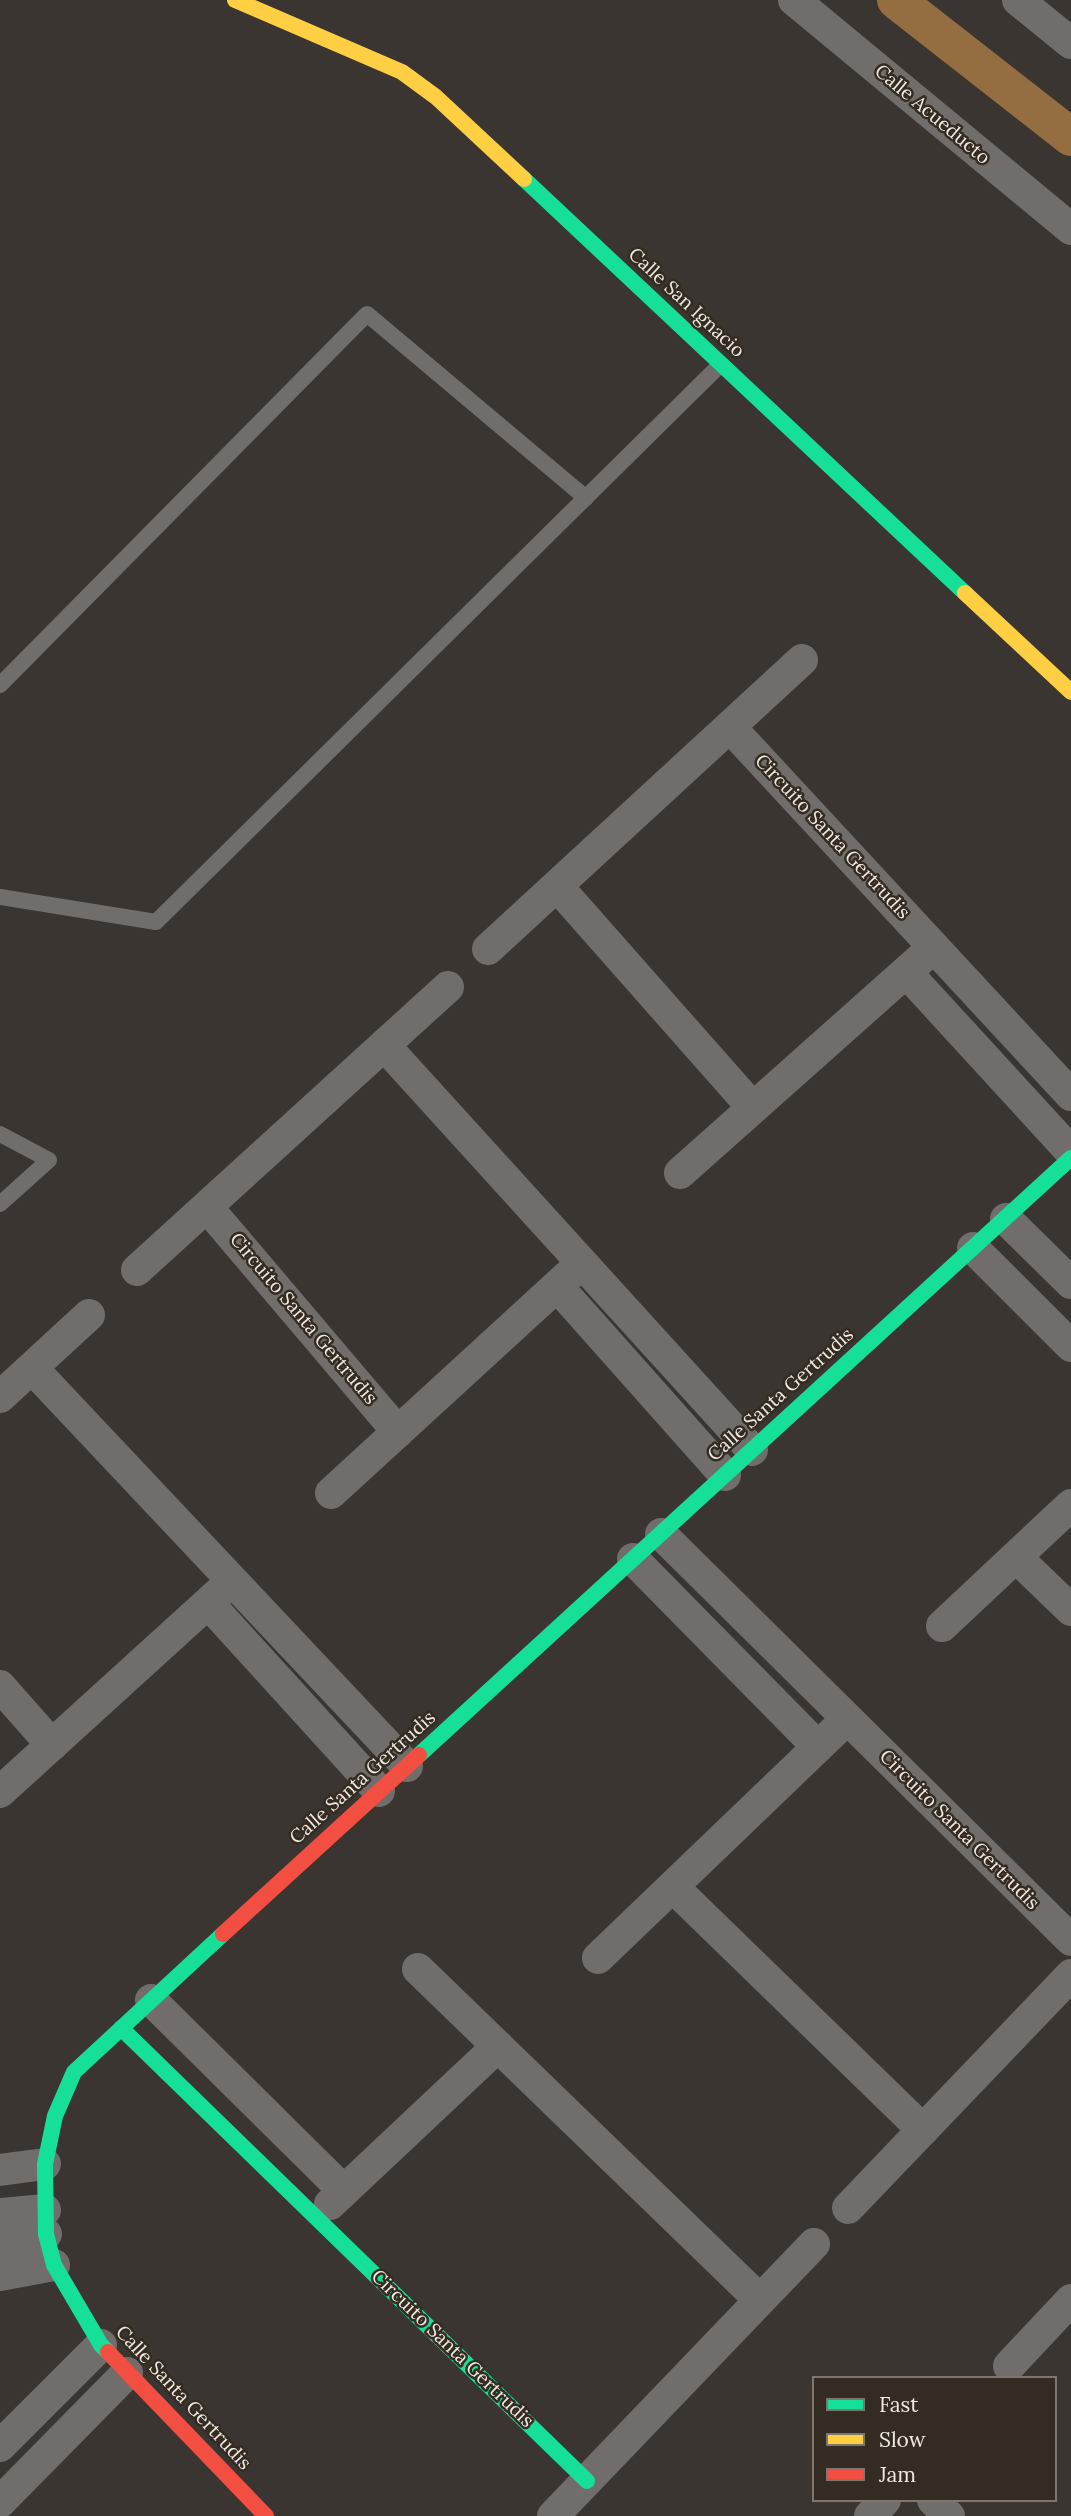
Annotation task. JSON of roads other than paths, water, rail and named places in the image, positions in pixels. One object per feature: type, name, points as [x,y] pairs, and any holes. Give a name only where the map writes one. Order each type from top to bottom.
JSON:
[{"type":"street","name":"Calle San Ignacio","points":[[235,0],[402,72],[436,97],[1071,692]]},
{"type":"street","name":"Calle Acueducto","points":[[794,0],[1071,229]]},
{"type":"street","points":[[1018,0],[1071,43]]},
{"type":"street","points":[[488,949],[802,660]]},
{"type":"street","name":"Circuito Santa Gertrudis","points":[[730,727],[1071,1095]]},
{"type":"street","points":[[557,886],[753,1108]]},
{"type":"street","points":[[680,1173],[934,947]]},
{"type":"street","points":[[906,972],[1071,1152]]},
{"type":"street","points":[[137,1270],[448,987]]},
{"type":"street","points":[[384,1045],[752,1450]]},
{"type":"street","name":"Calle Santa Gertrudis","points":[[266,2516],[101,2345],[54,2265],[46,2222],[45,2164],[55,2116],[74,2072],[1071,1158]]},
{"type":"street","name":"Circuito Santa Gertrudis","points":[[207,1207],[398,1432]]},
{"type":"street","points":[[1006,1219],[1071,1283]]},
{"type":"street","points":[[973,1248],[1071,1346]]},
{"type":"street","points":[[331,1493],[582,1263]]},
{"type":"street","points":[[556,1286],[725,1475]]},
{"type":"street","points":[[0,1397],[89,1315]]},
{"type":"street","points":[[32,1368],[407,1766]]},
{"type":"street","points":[[942,1626],[1071,1505]]},
{"type":"street","name":"Circuito Santa Gertrudis","points":[[661,1534],[1071,1940]]},
{"type":"street","points":[[1016,1557],[1071,1610]]},
{"type":"street","points":[[633,1559],[818,1747]]},
{"type":"street","points":[[0,1792],[232,1581]]},
{"type":"street","points":[[208,1603],[379,1791]]},
{"type":"street","points":[[0,1686],[52,1745]]},
{"type":"street","points":[[598,1958],[847,1718]]},
{"type":"street","points":[[673,1887],[923,2130]]},
{"type":"street","points":[[418,1969],[760,2300]]},
{"type":"street","points":[[848,2208],[1071,1975]]},
{"type":"street","points":[[151,2000],[344,2191]]},
{"type":"street","name":"Circuito Santa Gertrudis","points":[[121,2028],[587,2480]]},
{"type":"street","points":[[316,2217],[498,2046]]},
{"type":"street","points":[[0,2170],[45,2164]]},
{"type":"street","points":[[0,2214],[46,2222]]},
{"type":"street","points":[[0,2243],[46,2222]]},
{"type":"street","points":[[553,2516],[814,2244]]},
{"type":"street","points":[[0,2275],[54,2265]]},
{"type":"street","points":[[1009,2366],[1071,2300]]},
{"type":"street","points":[[0,2446],[101,2345]]},
{"type":"street","points":[[0,2502],[127,2373]]},
{"type":"street","points":[[870,2516],[883,2502]]},
{"type":"street","points":[[935,2502],[949,2516]]},
{"type":"lane","points":[[0,685],[367,314],[586,498]]},
{"type":"lane","points":[[0,897],[156,922],[721,364]]},
{"type":"lane","points":[[0,1134],[49,1160],[0,1204]]},
{"type":"waterway","points":[[896,0],[1071,137]]}]
